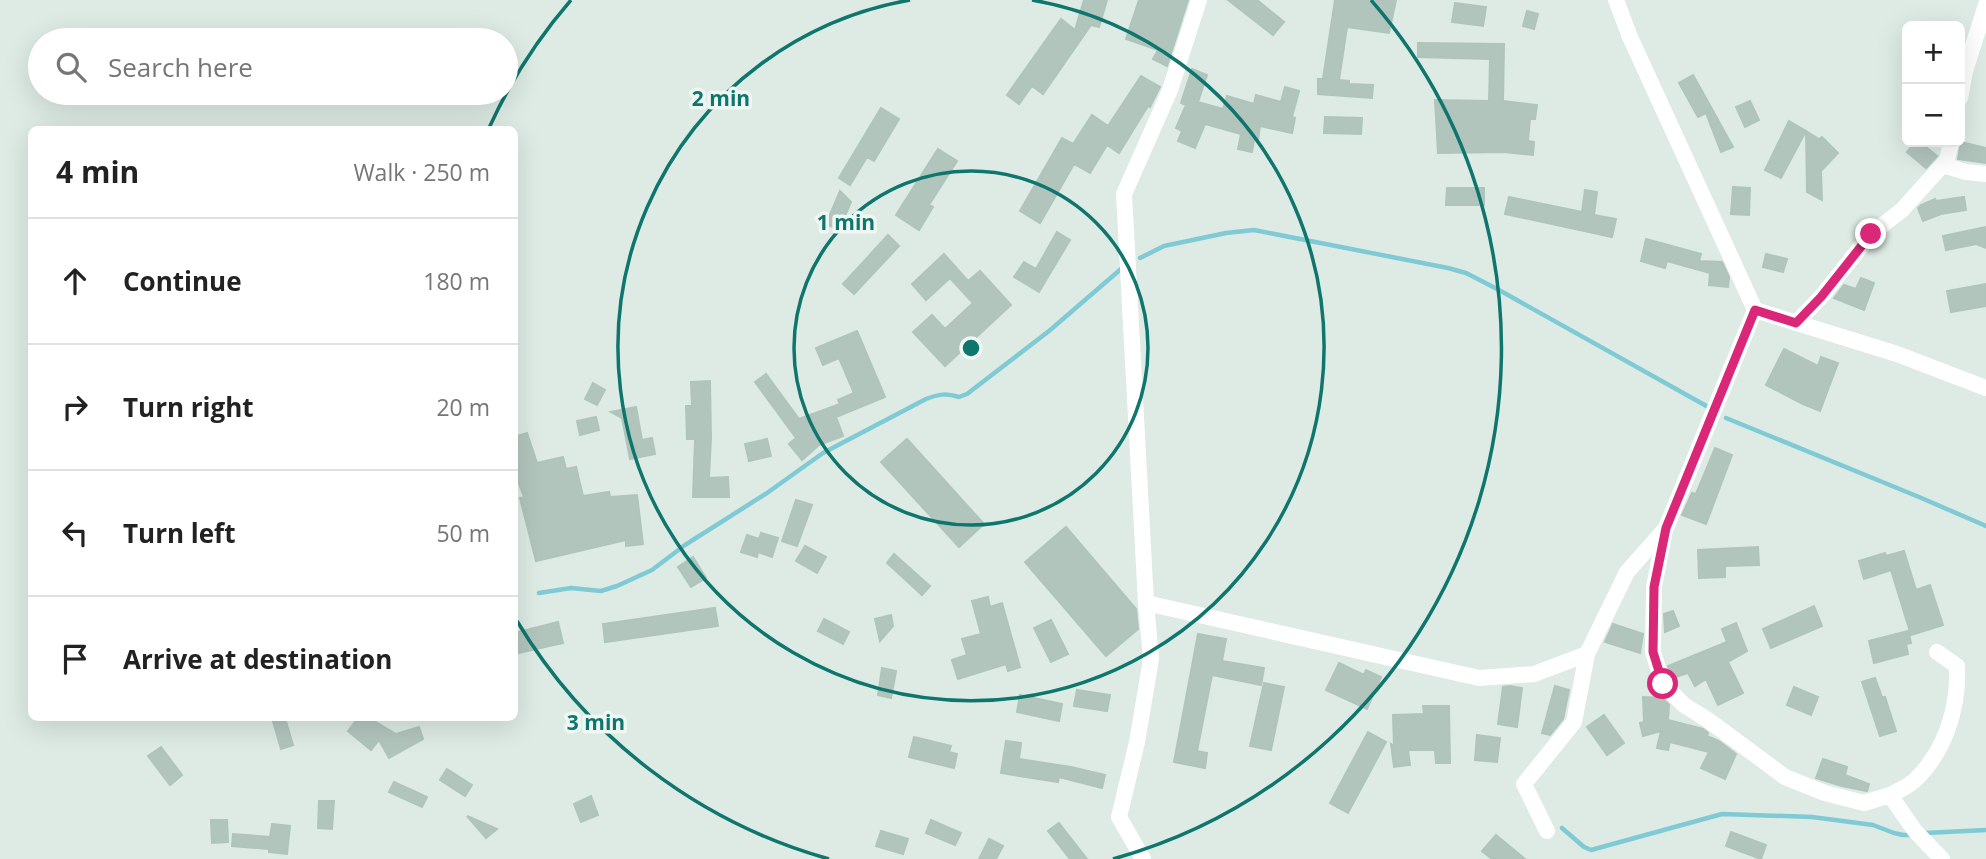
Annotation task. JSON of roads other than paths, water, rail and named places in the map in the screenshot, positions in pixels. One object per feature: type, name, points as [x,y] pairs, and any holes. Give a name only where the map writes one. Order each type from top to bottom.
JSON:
[{"type":"street","points":[[1143,859],[1119,817],[1137,742],[1152,659],[1146,603],[1124,194],[1170,90],[1199,0]]},
{"type":"street","points":[[1616,0],[1630,37],[1755,310],[1666,528],[1654,587],[1653,652],[1663,684],[1684,705],[1785,777],[1825,793],[1864,803],[1890,795],[1913,782],[1932,760],[1945,737],[1955,708],[1957,666],[1937,652]]},
{"type":"street","points":[[1963,84],[1986,5]]},
{"type":"street","points":[[1796,323],[1821,297],[1871,234],[1902,210],[1943,165],[1950,147]]},
{"type":"street","points":[[1943,165],[1966,172],[1986,174]]},
{"type":"street","points":[[1755,310],[1897,354],[1986,388]]},
{"type":"street","points":[[1547,831],[1524,784],[1574,722],[1587,654],[1627,572],[1666,528]]},
{"type":"street","points":[[1146,603],[1479,678],[1534,674],[1587,654]]},
{"type":"street","points":[[1890,795],[1915,831],[1942,859]]},
{"type":"waterway","points":[[1140,258],[1164,246],[1254,230],[1448,268],[1466,273],[1499,290],[1710,408]]},
{"type":"waterway","points":[[539,593],[571,588],[601,591],[652,570],[823,453],[926,399],[967,394],[1049,331],[1121,269]]},
{"type":"waterway","points":[[1726,418],[1986,526]]},
{"type":"waterway","points":[[1562,828],[1591,850],[1722,814],[1812,817],[1873,825],[1894,833],[1911,835]]},
{"type":"waterway","points":[[1925,833],[1986,830]]}]
